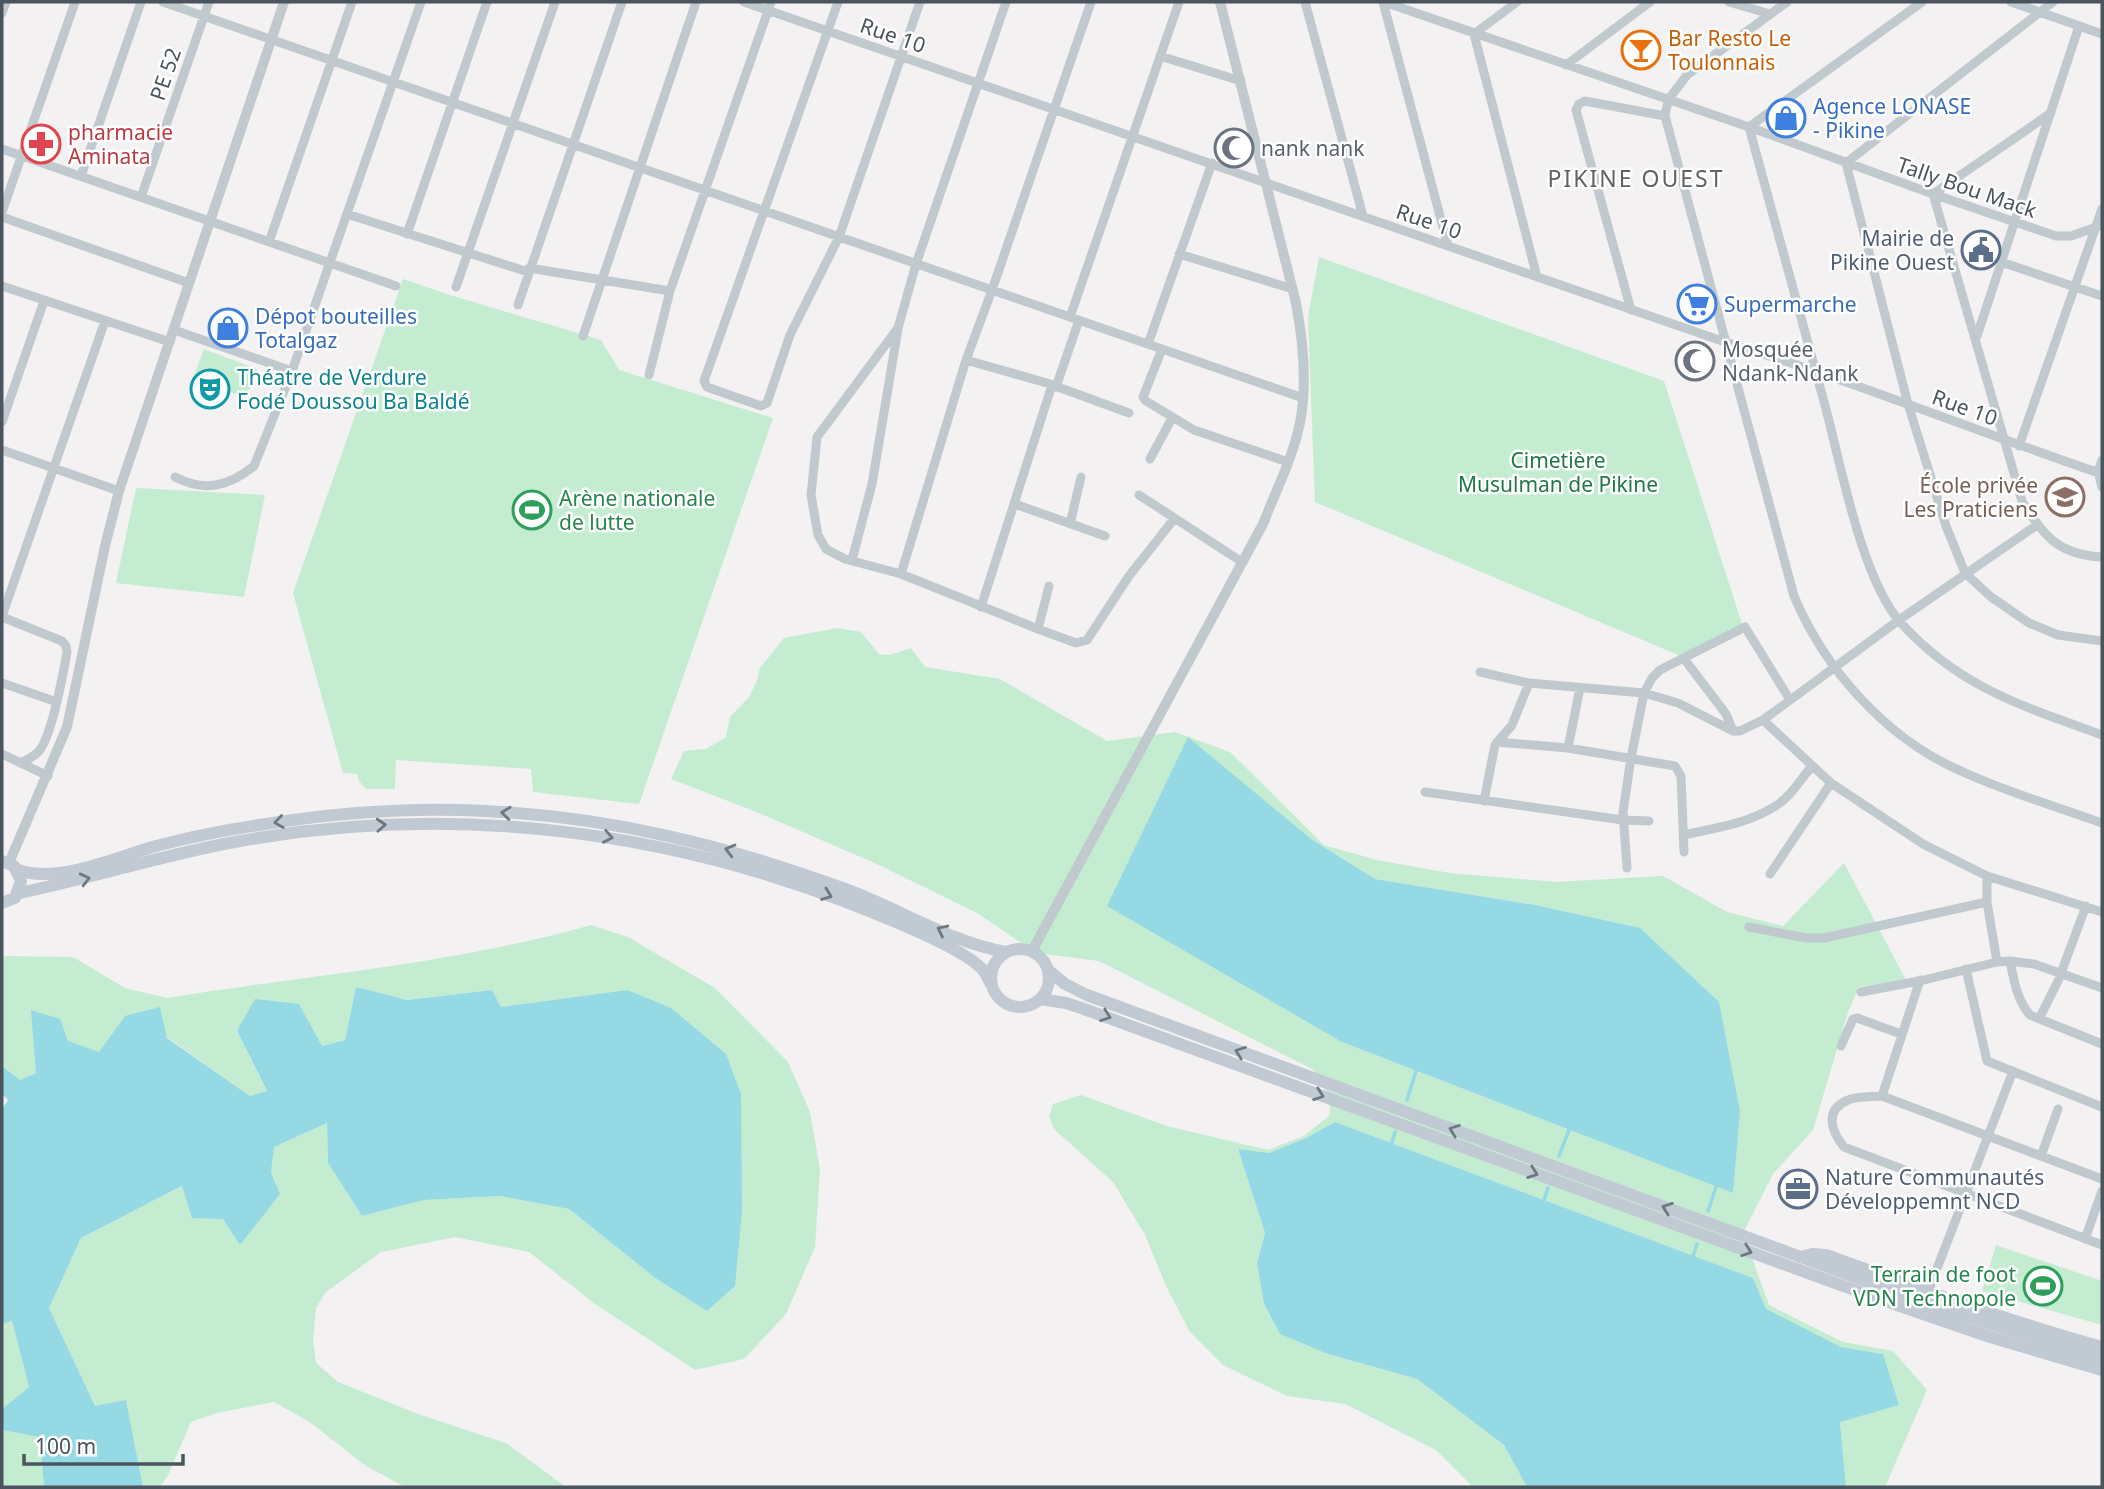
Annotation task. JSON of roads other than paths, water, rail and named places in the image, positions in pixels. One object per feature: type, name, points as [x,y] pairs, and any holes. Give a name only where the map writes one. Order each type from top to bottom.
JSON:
[{"type":"main road","points":[[10,864],[31,874],[66,871],[158,845],[221,831],[308,818],[385,812],[485,811],[601,823],[711,845],[794,870],[865,896],[979,947],[1006,952]]},
{"type":"main road","points":[[2,904],[10,901],[19,892],[81,880],[225,844],[312,830],[386,825],[486,825],[599,835],[694,854],[810,888],[909,929],[972,961],[982,970],[998,998],[1012,1006],[1027,1006],[1040,999],[1049,981],[1048,970],[1032,951],[1015,949],[1006,952],[993,965],[991,984]]},
{"type":"main road","points":[[10,864],[21,881],[19,892]]},
{"type":"main road","points":[[1048,970],[1065,984],[1087,995],[1800,1257],[1996,1326],[2102,1358]]},
{"type":"main road","points":[[1040,999],[1076,1006],[1871,1296],[1990,1337],[2102,1370]]},
{"type":"main road","points":[[1800,1257],[1822,1253],[2040,1330],[2102,1347]]},
{"type":"street","points":[[2,13],[6,2]]},
{"type":"street","points":[[75,2],[2,215],[189,283]]},
{"type":"street","points":[[81,176],[141,2]]},
{"type":"street","points":[[163,2],[1303,398]]},
{"type":"street","name":"PE 52","points":[[141,197],[209,2]]},
{"type":"street","points":[[10,864],[48,776],[72,707],[119,491],[284,2]]},
{"type":"street","points":[[269,242],[352,2]]},
{"type":"street","points":[[175,477],[193,486],[212,485],[242,476],[254,467],[292,371],[421,2]]},
{"type":"street","points":[[407,234],[487,2]]},
{"type":"street","points":[[456,287],[555,2]]},
{"type":"street","points":[[518,305],[622,2]]},
{"type":"street","points":[[583,336],[696,2]]},
{"type":"street","name":"Rue 10","points":[[744,2],[769,6],[828,31],[1631,310],[1815,370],[2100,473]]},
{"type":"street","points":[[838,2],[704,381],[707,387],[765,405],[790,335],[839,237],[920,2]]},
{"type":"street","points":[[852,560],[872,484],[898,328],[916,264],[1006,2]]},
{"type":"street","points":[[901,574],[965,360],[992,290],[1091,2]]},
{"type":"street","points":[[981,607],[1132,136],[1179,2]]},
{"type":"street","points":[[1032,951],[1263,524],[1296,436],[1303,398],[1303,350],[1293,289],[1220,2]]},
{"type":"street","points":[[1305,2],[1363,216]]},
{"type":"street","points":[[1384,2],[1448,246]]},
{"type":"street","name":"Tally Bou Mack","points":[[1384,2],[1749,127],[2013,222],[2064,237],[2099,226]]},
{"type":"street","points":[[1517,2],[1474,34],[1537,277]]},
{"type":"street","points":[[1566,65],[1650,2]]},
{"type":"street","points":[[1729,2],[1770,14]]},
{"type":"street","points":[[1787,2],[1687,75],[1668,100],[1665,116],[1794,596],[1805,622],[1836,668],[1879,715],[1909,741],[1959,771],[2102,822]]},
{"type":"street","points":[[1922,2],[1749,127],[1867,556],[1880,587],[1899,620],[1941,662],[1977,686],[2102,735]]},
{"type":"street","points":[[2011,2],[2102,34]]},
{"type":"street","points":[[2053,2],[1846,163],[1908,404],[1946,526],[1965,573],[1991,597],[2029,623],[2058,635],[2102,640]]},
{"type":"street","points":[[649,375],[670,291],[769,6]]},
{"type":"street","points":[[1976,338],[2079,26]]},
{"type":"street","points":[[1160,56],[1241,81]]},
{"type":"street","points":[[1631,310],[1576,110],[1578,104],[1586,101],[1665,116]]},
{"type":"street","points":[[2051,113],[1933,194],[2022,501],[2037,525],[2064,550],[2102,557]]},
{"type":"street","points":[[2,149],[396,286]]},
{"type":"street","points":[[1148,344],[1212,163]]},
{"type":"street","points":[[2020,446],[2074,286],[2099,226],[2102,209]]},
{"type":"street","points":[[347,214],[468,254],[528,270],[670,291]]},
{"type":"street","points":[[1179,254],[1293,289]]},
{"type":"street","points":[[2001,262],[2102,296]]},
{"type":"street","points":[[2,286],[170,342]]},
{"type":"street","points":[[2,422],[44,301]]},
{"type":"street","points":[[20,763],[38,753],[43,746],[57,702],[67,653],[62,640],[2,617],[105,321]]},
{"type":"street","points":[[898,328],[817,437],[811,495],[818,535],[826,549],[845,559],[901,574],[1076,643],[1087,640],[1129,576],[1174,519]]},
{"type":"street","points":[[174,330],[292,371]]},
{"type":"street","points":[[1162,349],[1144,399],[1194,430],[1288,462]]},
{"type":"street","points":[[965,360],[1054,386],[1129,413]]},
{"type":"street","points":[[1150,459],[1172,418]]},
{"type":"street","points":[[2,450],[119,491]]},
{"type":"street","points":[[2102,460],[2102,487]]},
{"type":"street","points":[[1070,524],[1081,477]]},
{"type":"street","points":[[1139,495],[1242,562]]},
{"type":"street","points":[[1014,504],[1105,536]]},
{"type":"street","points":[[1480,672],[1529,683],[1644,694],[1678,703],[1733,731],[1740,731],[1763,720],[1965,573],[2037,525]]},
{"type":"street","points":[[1038,629],[1049,586]]},
{"type":"street","points":[[1627,868],[1623,820],[1631,758],[1644,694],[1652,677],[1660,670],[1685,660],[1745,627],[1790,700]]},
{"type":"street","points":[[1685,660],[1726,714],[1733,731]]},
{"type":"street","points":[[2,683],[57,702]]},
{"type":"street","points":[[1484,801],[1497,742],[1512,725],[1529,683]]},
{"type":"street","points":[[1568,748],[1580,688]]},
{"type":"street","points":[[1763,720],[1831,783],[1923,844],[1987,876],[2102,912]]},
{"type":"street","points":[[1497,742],[1568,748],[1666,764],[1678,769],[1681,776],[1684,852]]},
{"type":"street","points":[[2,754],[48,776]]},
{"type":"street","points":[[1684,835],[1748,819],[1774,807],[1786,798],[1812,766]]},
{"type":"street","points":[[1770,874],[1831,783]]},
{"type":"street","points":[[1425,792],[1623,820],[1649,821]]},
{"type":"street","points":[[1987,876],[1987,902],[1997,962]]},
{"type":"street","points":[[1749,927],[1806,938],[1824,938],[1987,902]]},
{"type":"street","points":[[2039,1019],[2061,972],[2086,906]]},
{"type":"street","points":[[2010,961],[2022,1006],[2030,1015],[2102,1045]]},
{"type":"street","points":[[1861,992],[2010,961],[2034,964],[2102,988]]},
{"type":"street","points":[[1966,969],[1987,1061],[2102,1107]]},
{"type":"street","points":[[1882,1096],[1920,981]]},
{"type":"street","points":[[1841,1046],[1853,1019],[1857,1018],[1901,1034]]},
{"type":"street","points":[[1928,1292],[2013,1071]]},
{"type":"street","points":[[2102,1179],[1882,1096],[1850,1098],[1840,1105],[1831,1117],[1831,1126],[1844,1147],[2102,1245]]},
{"type":"street","points":[[2041,1156],[2058,1109]]},
{"type":"street","points":[[2085,1239],[2102,1191]]},
{"type":"water","points":[[1188,737],[1311,839],[1375,879],[1535,905],[1640,928],[1719,1002],[1740,1111],[1733,1193],[1342,1042],[1107,906]]},
{"type":"water","points":[[356,987],[407,1000],[492,990],[501,1007],[627,990],[671,1008],[726,1054],[741,1094],[742,1211],[735,1286],[707,1311],[654,1277],[569,1209],[500,1196],[424,1200],[362,1216],[328,1163],[327,1123],[274,1147],[271,1173],[280,1194],[240,1245],[223,1219],[192,1218],[182,1186],[81,1238],[49,1308],[95,1406],[126,1400],[143,1487],[44,1487],[40,1437],[2,1430],[2,1409],[29,1387],[12,1321],[2,1324],[2,1109],[8,1100],[2,1094],[2,1066],[20,1080],[36,1073],[31,1010],[60,1019],[68,1041],[99,1052],[125,1016],[160,1007],[167,1038],[250,1096],[267,1091],[237,1031],[255,999],[299,1004],[322,1046],[345,1040]]},
{"type":"water","points":[[1335,1122],[1753,1278],[1766,1309],[1841,1347],[1883,1354],[1899,1405],[1840,1422],[1846,1487],[1527,1487],[1504,1445],[1417,1379],[1325,1353],[1280,1334],[1264,1304],[1257,1263],[1265,1233],[1238,1149],[1269,1153],[1306,1138]]},
{"type":"waterway","points":[[1407,1100],[1416,1071]]},
{"type":"waterway","points":[[1559,1156],[1569,1130]]},
{"type":"waterway","points":[[1392,1143],[1395,1132]]},
{"type":"waterway","points":[[1708,1211],[1716,1187]]},
{"type":"waterway","points":[[1544,1200],[1548,1188]]},
{"type":"waterway","points":[[1693,1256],[1697,1244]]},
{"type":"place","name":"Bar Resto Le Toulonnais","points":[[1641,50]]},
{"type":"place","name":"Agence LONASE - Pikine","points":[[1786,118]]},
{"type":"place","name":"pharmacie Aminata","points":[[41,144]]},
{"type":"place","name":"nank nank","points":[[1234,148]]},
{"type":"place","name":"Mairie de Pikine Ouest","points":[[1981,250]]},
{"type":"place","name":"Supermarche","points":[[1697,304]]},
{"type":"place","name":"Dépot bouteilles Totalgaz","points":[[228,328]]},
{"type":"place","name":"Mosquée Ndank-Ndank","points":[[1695,361]]},
{"type":"place","name":"Théatre de Verdure Fodé Doussou Ba Baldé","points":[[210,389]]},
{"type":"place","name":"École privée Les Praticiens","points":[[2065,497]]},
{"type":"place","name":"Arène nationale de lutte","points":[[532,510]]},
{"type":"place","name":"Nature Communautés Développemnt NCD","points":[[1798,1189]]},
{"type":"place","name":"Terrain de foot VDN Technopole","points":[[2043,1286]]},
{"type":"district","name":"PIKINE OUEST","points":[[1636,178]]},
{"type":"park label","name":"Cimetière Musulman de Pikine","points":[[1558,472]]}]
